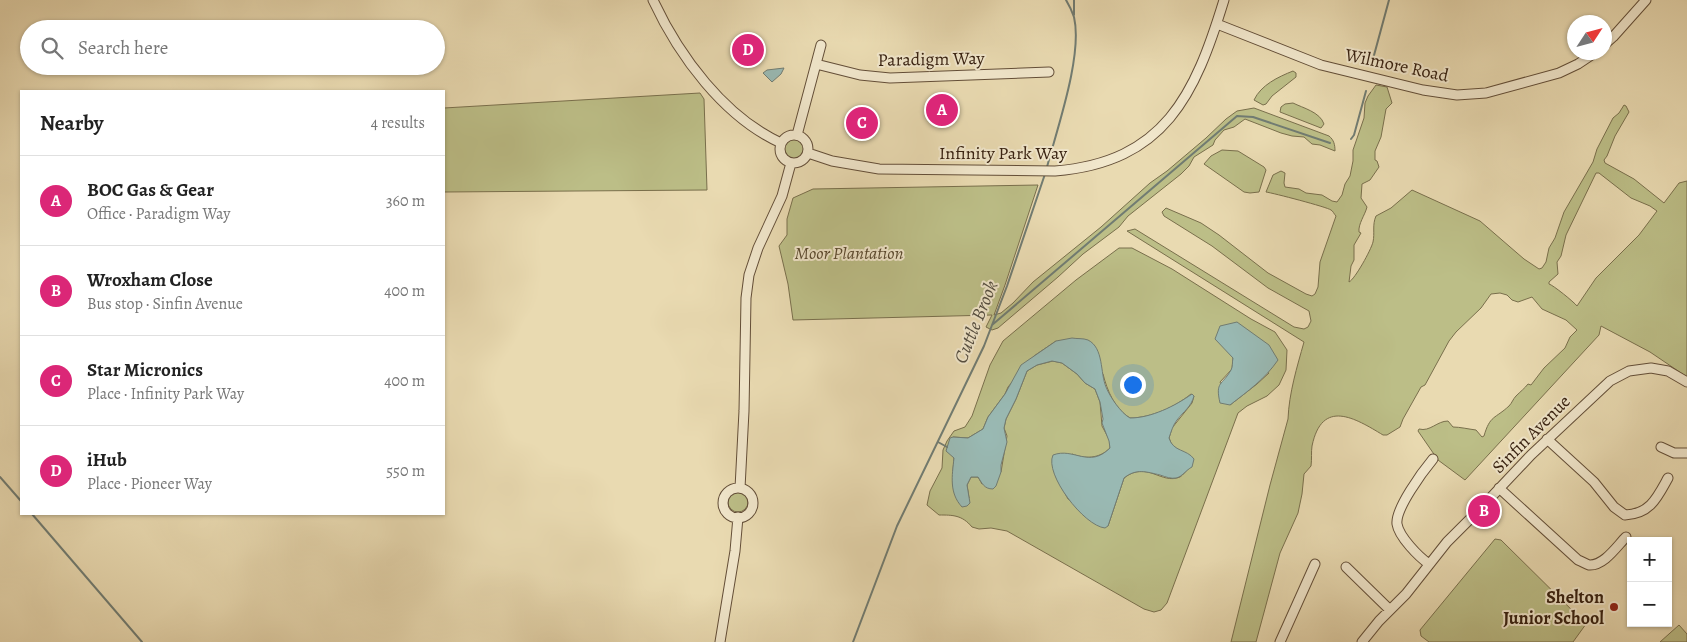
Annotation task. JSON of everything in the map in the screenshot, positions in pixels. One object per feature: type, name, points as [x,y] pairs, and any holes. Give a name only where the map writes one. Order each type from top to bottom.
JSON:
[{"type":"street","points":[[653,0],[682,50],[721,100],[753,128],[781,143]]},
{"type":"street","points":[[1217,24],[1224,0]]},
{"type":"street","points":[[1612,38],[1646,0]]},
{"type":"street","name":"Wilmore Road","points":[[1217,24],[1321,65],[1423,90],[1457,95],[1486,94],[1551,76],[1584,60]]},
{"type":"street","name":"Infinity Park Way","points":[[808,153],[832,162],[879,170],[1055,171],[1076,169],[1104,162],[1125,153],[1155,133],[1180,106],[1204,61],[1217,24]]},
{"type":"street","points":[[797,135],[821,44]]},
{"type":"street","name":"Paradigm Way","points":[[816,64],[866,76],[890,78],[1049,72]]},
{"type":"street","points":[[797,135],[805,140],[809,148],[808,153],[802,161],[791,163],[783,158],[780,148],[781,143],[788,136],[797,135]]},
{"type":"street","points":[[740,488],[744,411],[746,298],[749,275],[758,248],[782,196],[791,163]]},
{"type":"street","name":"Sinfin Avenue","points":[[1362,642],[1406,594],[1447,542],[1547,439],[1598,390],[1619,374],[1640,369],[1668,371],[1687,382]]},
{"type":"street","points":[[1547,439],[1594,482],[1614,506],[1625,515],[1635,514],[1644,510],[1656,498],[1668,478]]},
{"type":"street","points":[[1661,447],[1674,453],[1687,453]]},
{"type":"street","points":[[1428,564],[1402,536],[1397,526],[1397,518],[1414,484],[1433,459]]},
{"type":"street","points":[[740,488],[749,492],[753,506],[747,514],[738,517],[725,510],[724,500],[730,491],[740,488]]},
{"type":"street","points":[[1500,488],[1578,560],[1590,565],[1606,558],[1626,537]]},
{"type":"street","points":[[720,642],[738,517]]},
{"type":"street","points":[[1280,642],[1307,574],[1315,564]]},
{"type":"street","points":[[1346,567],[1390,610]]},
{"type":"green space","points":[[1293,71],[1296,73],[1296,77],[1272,96],[1266,104],[1263,105],[1254,100],[1265,86]]},
{"type":"green space","points":[[1376,85],[1387,87],[1392,103],[1386,109],[1381,137],[1375,151],[1375,160],[1379,167],[1370,180],[1362,184],[1361,198],[1367,207],[1360,226],[1359,232],[1361,233],[1354,245],[1354,260],[1351,266],[1349,282],[1359,270],[1372,246],[1376,216],[1391,208],[1412,190],[1480,221],[1524,259],[1539,269],[1542,268],[1546,262],[1549,248],[1555,238],[1564,212],[1593,162],[1597,149],[1613,118],[1624,105],[1626,106],[1629,112],[1615,136],[1604,160],[1605,163],[1634,179],[1664,203],[1679,183],[1687,181],[1687,377],[1650,352],[1601,326],[1599,335],[1465,480],[1438,460],[1418,431],[1419,429],[1427,429],[1448,421],[1453,427],[1476,430],[1482,437],[1484,436],[1488,424],[1509,406],[1528,384],[1531,385],[1544,368],[1565,348],[1570,337],[1577,330],[1566,320],[1542,309],[1532,297],[1518,302],[1512,300],[1507,295],[1500,293],[1491,294],[1481,308],[1449,341],[1425,385],[1421,387],[1400,427],[1387,435],[1383,435],[1351,418],[1331,417],[1323,422],[1317,431],[1312,446],[1311,466],[1304,474],[1298,513],[1280,553],[1256,642],[1231,642],[1288,419],[1296,370],[1304,342],[1127,231],[1135,229],[1294,327],[1304,329],[1308,327],[1311,321],[1309,311],[1268,288],[1212,246],[1164,216],[1162,212],[1166,208],[1201,223],[1268,273],[1312,296],[1318,287],[1320,262],[1336,216],[1332,210],[1327,208],[1266,192],[1273,175],[1281,171],[1285,173],[1285,187],[1322,195],[1337,202],[1350,176],[1353,150],[1364,118],[1365,103]],"holes":[[[1596,173],[1599,173],[1631,198],[1657,211],[1639,235],[1596,278],[1577,306],[1549,284],[1549,282],[1558,274],[1557,262],[1561,256],[1566,235]]]},
{"type":"green space","points":[[700,93],[704,99],[707,190],[445,192],[445,108]]},
{"type":"green space","points":[[1293,103],[1319,116],[1324,124],[1321,128],[1280,112],[1281,107],[1285,104]]},
{"type":"green space","name":"Moor Plantation","points":[[1254,108],[1329,136],[1334,143],[1335,151],[1312,144],[1304,137],[1281,133],[1245,119],[1234,127],[1224,130],[1213,145],[1194,157],[1181,174],[1128,216],[1119,227],[1083,254],[998,328],[992,330],[986,327],[992,315],[793,320],[788,284],[779,246],[787,235],[787,219],[793,198],[813,189],[1038,185],[994,315],[1001,313],[1013,303],[1033,282],[1101,227],[1226,119],[1237,111]]},
{"type":"green space","points":[[794,139],[801,142],[804,149],[801,156],[794,159],[787,156],[784,149],[787,142]]},
{"type":"green space","points":[[1222,150],[1238,151],[1264,167],[1266,170],[1259,192],[1244,192],[1204,164],[1211,156]]},
{"type":"green space","points":[[1119,248],[1132,248],[1172,269],[1275,332],[1287,350],[1286,370],[1279,385],[1267,396],[1238,413],[1167,603],[1161,610],[1154,612],[1144,609],[1007,531],[972,527],[965,520],[957,516],[939,515],[927,505],[930,491],[942,468],[943,450],[947,441],[954,431],[965,427],[972,416],[990,365],[1003,341],[1076,280]],"holes":[[[1056,341],[1103,374],[1109,393],[1116,405],[1130,418],[1154,414],[1178,403],[1191,394],[1194,396],[1192,403],[1172,428],[1169,438],[1172,445],[1180,451],[1188,469],[1180,477],[1173,479],[1140,471],[1124,478],[1108,526],[1068,499],[1056,477],[1072,454],[1092,457],[1106,452],[1110,448],[1110,441],[1102,426],[1100,402],[1095,389],[1062,363],[1053,361],[1037,365],[1027,371],[1006,419],[1004,428],[1007,436],[1001,472],[982,484],[978,477],[971,477],[967,485],[969,498],[953,471],[954,458],[947,447],[953,437],[968,438],[983,429],[988,417],[1008,387],[1034,356]],[[1233,358],[1269,373],[1230,405],[1220,382],[1232,369]]]},
{"type":"green space","points":[[738,492],[745,495],[748,502],[745,509],[738,512],[731,509],[728,502],[731,495]]},
{"type":"green space","points":[[1495,539],[1501,540],[1586,624],[1573,642],[1429,642],[1421,636],[1420,630]]},
{"type":"green space","points":[[1679,625],[1687,634],[1687,642],[1660,642]]},
{"type":"water","points":[[784,68],[781,74],[772,82],[763,73],[767,70]]},
{"type":"water","points":[[1237,322],[1269,345],[1278,360],[1262,379],[1230,405],[1220,403],[1218,391],[1220,384],[1232,369],[1233,358],[1215,339],[1220,326]]},
{"type":"water","points":[[1072,338],[1086,339],[1097,349],[1108,391],[1120,409],[1130,418],[1154,414],[1192,394],[1194,396],[1189,406],[1176,422],[1169,438],[1174,446],[1188,453],[1194,459],[1192,467],[1174,478],[1142,472],[1128,475],[1124,478],[1108,526],[1105,528],[1096,525],[1077,509],[1068,498],[1054,474],[1052,464],[1053,455],[1068,453],[1095,457],[1110,448],[1102,423],[1100,402],[1095,389],[1062,363],[1052,361],[1037,365],[1027,371],[1006,419],[1004,428],[1007,442],[996,486],[993,489],[987,488],[978,477],[971,477],[967,485],[970,503],[962,507],[953,490],[954,458],[946,451],[950,438],[968,438],[983,429],[988,417],[1005,394],[1021,365],[1056,341]]},
{"type":"waterway","name":"Cuttle Brook","points":[[1047,167],[1068,92],[1075,51],[1076,33],[1074,17],[1066,0]]},
{"type":"waterway","points":[[1074,0],[1074,15]]},
{"type":"waterway","points":[[1373,59],[1389,0]]},
{"type":"waterway","points":[[1351,139],[1354,135],[1366,91]]},
{"type":"waterway","points":[[992,325],[1237,116],[1253,117],[1330,143]]},
{"type":"waterway","name":"Cuttle Brook","points":[[853,642],[897,526],[984,346],[1007,286],[1045,174]]},
{"type":"waterway","points":[[938,442],[947,447]]},
{"type":"waterway","points":[[0,477],[20,500]]},
{"type":"waterway","points":[[33,515],[142,642]]},
{"type":"place","name":"iHub","points":[[748,50]]},
{"type":"place","name":"BOC Gas & Gear","points":[[942,110]]},
{"type":"place","name":"Star Micronics","points":[[862,123]]},
{"type":"place","name":"Wroxham Close","points":[[1484,511]]},
{"type":"place","name":"Shelton Junior School","points":[[1614,607]]}]
